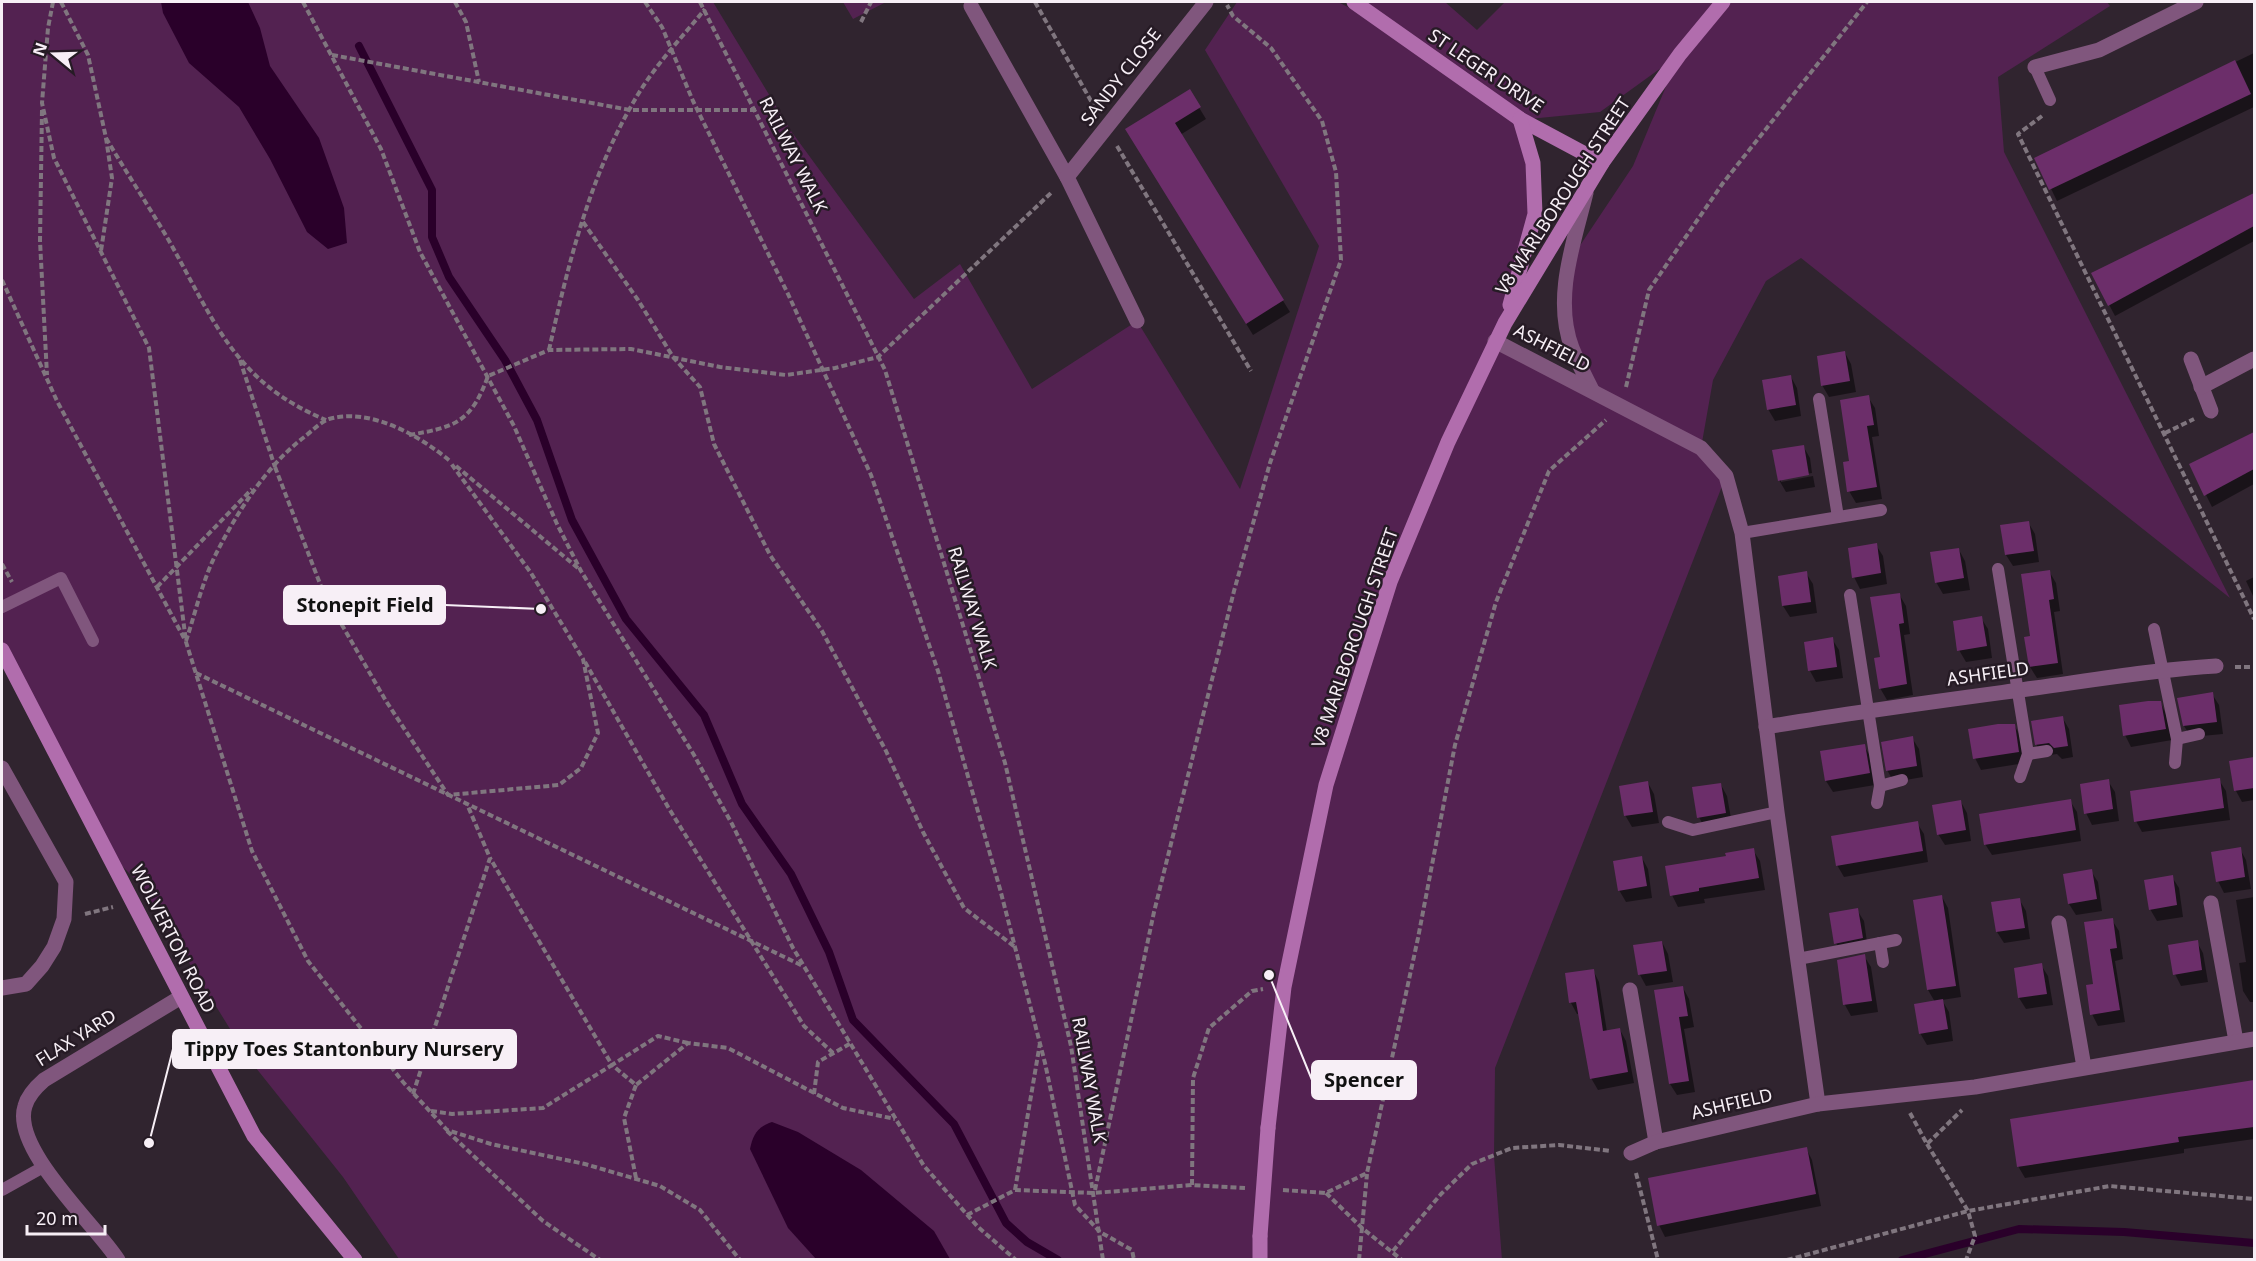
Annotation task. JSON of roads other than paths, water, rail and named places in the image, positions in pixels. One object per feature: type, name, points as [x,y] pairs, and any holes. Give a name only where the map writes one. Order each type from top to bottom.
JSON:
[{"type":"street","name":"SANDY CLOSE","points":[[1067,177],[1206,2]]},
{"type":"street","name":"ST LEGER DRIVE","points":[[1354,2],[1520,119],[1602,163]]},
{"type":"street","name":"V8 MARLBOROUGH STREET","points":[[1260,1260],[1269,1128],[1284,987],[1326,785],[1390,582],[1448,442],[1505,322],[1602,163],[1680,54],[1722,2]]},
{"type":"street","points":[[2035,67],[2100,50],[2196,2]]},
{"type":"street","points":[[971,6],[1067,177],[1137,321]]},
{"type":"street","points":[[1505,322],[1535,214],[1533,163],[1520,119]]},
{"type":"street","name":"ASHFIELD","points":[[1588,187],[1567,265],[1565,309],[1571,346],[1592,390]]},
{"type":"street","name":"ASHFIELD","points":[[1495,341],[1701,448],[1726,476],[1742,533],[1777,812],[1818,1104]]},
{"type":"street","points":[[2191,358],[2211,411]]},
{"type":"street","points":[[2201,387],[2254,359]]},
{"type":"street","name":"WOLVERTON ROAD","points":[[2,650],[254,1136],[355,1260]]},
{"type":"street","name":"ASHFIELD","points":[[1766,727],[1868,709],[2016,691],[2162,669],[2216,666]]},
{"type":"street","points":[[2,768],[66,882],[64,919],[42,966],[26,984],[2,988]]},
{"type":"street","points":[[2211,903],[2236,1041]]},
{"type":"street","points":[[2059,923],[2084,1067]]},
{"type":"street","points":[[1630,990],[1656,1142]]},
{"type":"street","name":"FLAX YARD","points":[[118,1260],[109,1246],[65,1198],[32,1146],[24,1117],[24,1107],[36,1087],[181,996]]},
{"type":"street","name":"ASHFIELD","points":[[1631,1153],[1656,1142],[1818,1104],[1976,1086],[2254,1039]]},
{"type":"lane","points":[[2035,67],[2050,100]]},
{"type":"lane","points":[[1820,399],[1838,517]]},
{"type":"lane","points":[[1742,533],[1881,510]]},
{"type":"lane","points":[[1998,569],[2028,754],[2020,777]]},
{"type":"lane","points":[[2,607],[61,578],[93,641]]},
{"type":"lane","points":[[1850,595],[1880,786],[1877,803]]},
{"type":"lane","points":[[2154,629],[2177,739],[2175,763]]},
{"type":"lane","points":[[2177,739],[2199,734]]},
{"type":"lane","points":[[2028,754],[2047,751]]},
{"type":"lane","points":[[1880,786],[1902,780]]},
{"type":"lane","points":[[1668,822],[1693,830],[1777,812]]},
{"type":"lane","points":[[1798,959],[1896,940]]},
{"type":"lane","points":[[1880,943],[1883,962]]},
{"type":"lane","points":[[2,1190],[45,1166]]},
{"type":"waterway","points":[[359,46],[432,190],[432,237],[449,277],[505,360],[537,420],[572,520],[626,619],[704,715],[742,804],[791,874],[829,952],[853,1020],[954,1124],[1006,1223],[1027,1242],[1058,1260]]},
{"type":"waterway","points":[[1902,1260],[2019,1229],[2124,1232],[2254,1243]]},
{"type":"place","name":"Stonepit Field","points":[[541,609]]},
{"type":"place","name":"Spencer","points":[[1269,975]]},
{"type":"place","name":"Tippy Toes Stantonbury Nursery","points":[[149,1143]]}]
